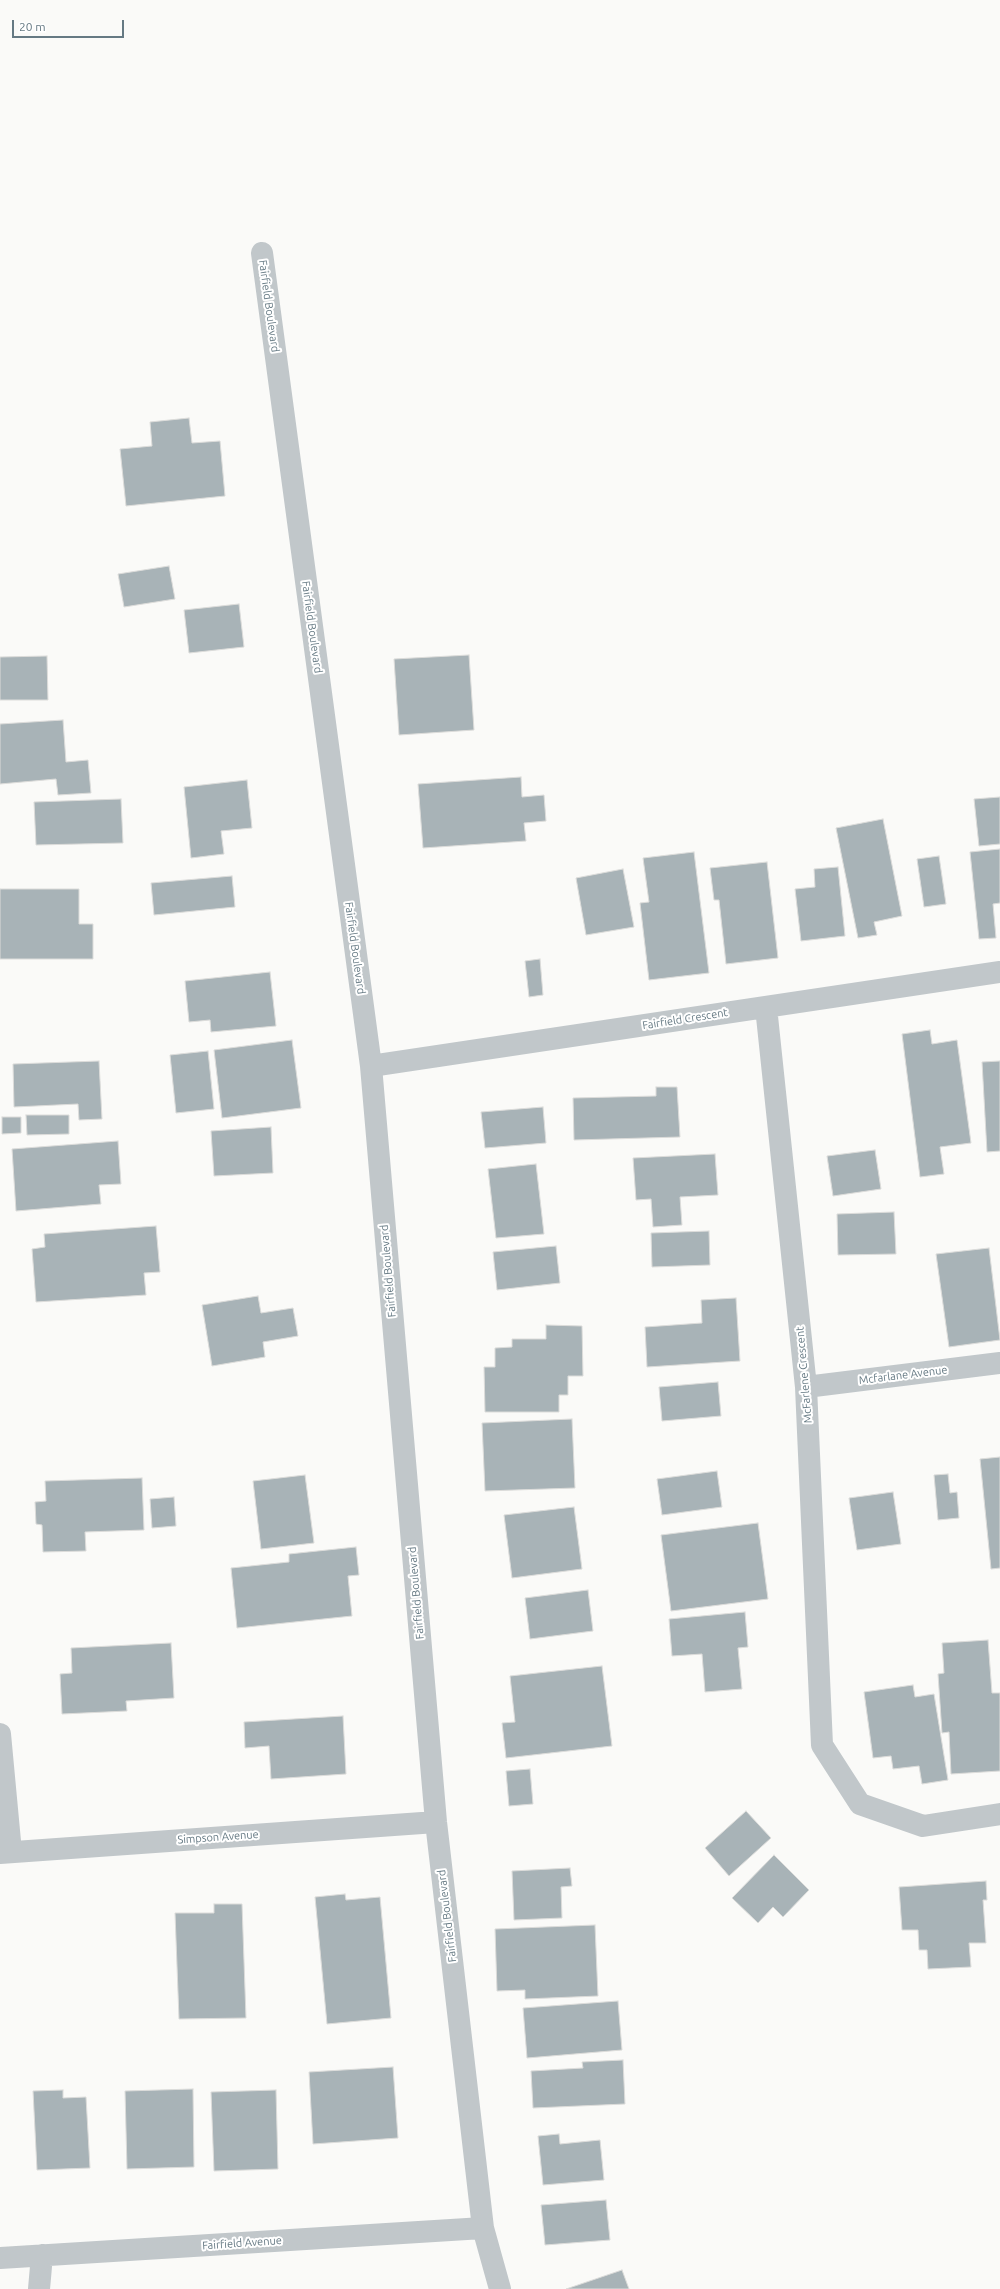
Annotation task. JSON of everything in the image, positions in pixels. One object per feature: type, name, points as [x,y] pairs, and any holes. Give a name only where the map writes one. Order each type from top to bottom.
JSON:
[{"type":"street","name":"Fairfield Boulevard","points":[[262,253],[371,1066],[436,1822],[483,2228],[500,2289]]},
{"type":"street","name":"Fairfield Crescent","points":[[371,1066],[1000,972]]},
{"type":"street","name":"McFarlene Crescent","points":[[766,1007],[806,1387],[822,1745],[860,1804],[922,1826],[1000,1814]]},
{"type":"street","name":"Mcfarlane Avenue","points":[[806,1387],[1000,1363]]},
{"type":"street","points":[[0,1734],[6,1852]]},
{"type":"street","name":"Simpson Avenue","points":[[6,1852],[436,1822]]},
{"type":"street","name":"Fairfield Avenue","points":[[0,2258],[483,2228]]},
{"type":"street","points":[[39,2289],[42,2255]]},
{"type":"building","points":[[189,418],[192,443],[220,441],[225,496],[126,506],[120,449],[152,446],[150,422]]},
{"type":"building","points":[[169,566],[175,599],[124,607],[118,574]]},
{"type":"building","points":[[239,604],[244,647],[189,653],[184,610]]},
{"type":"building","points":[[469,655],[474,730],[399,735],[394,659]]},
{"type":"building","points":[[47,656],[48,700],[0,700],[0,657]]},
{"type":"building","points":[[63,720],[66,762],[88,760],[91,793],[58,795],[56,779],[0,784],[0,724]]},
{"type":"building","points":[[521,777],[522,797],[544,795],[546,821],[524,823],[526,841],[423,848],[418,784]]},
{"type":"building","points":[[247,780],[252,828],[221,831],[224,854],[191,858],[184,787]]},
{"type":"building","points":[[1000,797],[1000,844],[979,846],[974,799]]},
{"type":"building","points":[[121,799],[123,843],[36,845],[34,802]]},
{"type":"building","points":[[883,819],[902,916],[874,922],[877,935],[858,938],[836,828]]},
{"type":"building","points":[[1000,849],[1000,903],[993,904],[996,938],[979,939],[970,852]]},
{"type":"building","points":[[694,852],[709,973],[649,980],[640,903],[649,902],[643,858]]},
{"type":"building","points":[[939,856],[946,904],[924,907],[917,859]]},
{"type":"building","points":[[767,862],[778,958],[726,964],[719,900],[714,900],[710,868]]},
{"type":"building","points":[[838,867],[845,936],[801,941],[795,889],[815,887],[814,869]]},
{"type":"building","points":[[623,869],[634,927],[586,935],[576,878]]},
{"type":"building","points":[[232,876],[235,907],[154,915],[151,883]]},
{"type":"building","points":[[0,889],[79,889],[79,924],[93,924],[93,959],[0,959]]},
{"type":"building","points":[[540,959],[543,995],[529,997],[525,961]]},
{"type":"building","points":[[270,972],[276,1026],[211,1032],[210,1020],[189,1022],[185,981]]},
{"type":"building","points":[[930,1030],[932,1044],[957,1040],[971,1143],[940,1147],[944,1174],[920,1177],[902,1034]]},
{"type":"building","points":[[292,1040],[301,1108],[222,1118],[214,1050]]},
{"type":"building","points":[[208,1051],[214,1109],[176,1113],[170,1055]]},
{"type":"building","points":[[99,1061],[102,1119],[79,1120],[78,1104],[14,1107],[13,1064]]},
{"type":"building","points":[[1000,1061],[1000,1151],[987,1152],[982,1062]]},
{"type":"building","points":[[656,1087],[677,1087],[680,1137],[574,1140],[573,1098],[656,1096]]},
{"type":"building","points":[[543,1107],[546,1143],[485,1148],[481,1112]]},
{"type":"building","points":[[26,1115],[69,1115],[69,1134],[27,1135]]},
{"type":"building","points":[[2,1117],[21,1117],[21,1133],[2,1134]]},
{"type":"building","points":[[271,1127],[273,1173],[214,1176],[211,1131]]},
{"type":"building","points":[[118,1141],[121,1184],[99,1185],[101,1204],[16,1211],[12,1149]]},
{"type":"building","points":[[875,1150],[881,1189],[833,1196],[827,1156]]},
{"type":"building","points":[[715,1154],[718,1195],[680,1197],[682,1225],[653,1227],[651,1199],[636,1200],[633,1158]]},
{"type":"building","points":[[536,1164],[544,1234],[496,1238],[488,1169]]},
{"type":"building","points":[[894,1212],[896,1254],[838,1255],[837,1214]]},
{"type":"building","points":[[156,1226],[160,1272],[144,1273],[146,1295],[36,1302],[32,1249],[45,1247],[44,1234]]},
{"type":"building","points":[[709,1231],[710,1265],[652,1267],[651,1233]]},
{"type":"building","points":[[556,1246],[560,1283],[497,1290],[493,1252]]},
{"type":"building","points":[[989,1248],[1000,1340],[949,1347],[936,1254]]},
{"type":"building","points":[[258,1296],[261,1313],[293,1308],[298,1336],[263,1342],[265,1357],[212,1366],[202,1305]]},
{"type":"building","points":[[736,1298],[740,1361],[647,1367],[645,1327],[702,1323],[701,1300]]},
{"type":"building","points":[[546,1325],[582,1326],[583,1376],[568,1376],[568,1395],[559,1395],[559,1412],[485,1412],[484,1367],[495,1367],[495,1348],[512,1347],[512,1339],[546,1339]]},
{"type":"building","points":[[718,1382],[721,1416],[662,1421],[659,1387]]},
{"type":"building","points":[[572,1419],[575,1488],[485,1491],[482,1423]]},
{"type":"building","points":[[1000,1457],[1000,1568],[991,1569],[980,1459]]},
{"type":"building","points":[[717,1471],[722,1507],[662,1515],[657,1479]]},
{"type":"building","points":[[948,1474],[950,1493],[957,1492],[959,1518],[938,1520],[934,1475]]},
{"type":"building","points":[[305,1475],[314,1543],[261,1549],[253,1481]]},
{"type":"building","points":[[142,1478],[144,1530],[85,1532],[86,1551],[43,1552],[42,1525],[36,1524],[35,1502],[46,1501],[45,1481]]},
{"type":"building","points":[[893,1492],[901,1544],[857,1550],[849,1498]]},
{"type":"building","points":[[174,1497],[176,1526],[152,1528],[150,1499]]},
{"type":"building","points":[[574,1507],[582,1569],[512,1578],[504,1515]]},
{"type":"building","points":[[758,1523],[768,1599],[671,1611],[661,1535]]},
{"type":"building","points":[[356,1547],[359,1575],[348,1576],[352,1616],[237,1628],[231,1568],[289,1562],[289,1554]]},
{"type":"building","points":[[588,1590],[593,1631],[530,1639],[525,1598]]},
{"type":"building","points":[[745,1612],[748,1647],[738,1648],[742,1689],[705,1692],[702,1654],[672,1656],[669,1619]]},
{"type":"building","points":[[988,1640],[992,1693],[1000,1693],[1000,1771],[951,1774],[949,1732],[942,1733],[938,1674],[944,1673],[942,1643]]},
{"type":"building","points":[[171,1643],[174,1698],[126,1701],[127,1711],[62,1714],[60,1674],[72,1673],[71,1648]]},
{"type":"building","points":[[602,1666],[612,1746],[506,1758],[502,1723],[515,1722],[510,1676]]},
{"type":"building","points":[[913,1685],[915,1697],[934,1694],[948,1780],[922,1784],[919,1766],[893,1769],[891,1756],[873,1758],[864,1692]]},
{"type":"building","points":[[343,1716],[346,1774],[271,1779],[269,1746],[245,1748],[244,1722]]},
{"type":"building","points":[[530,1769],[533,1804],[509,1806],[506,1771]]},
{"type":"building","points":[[746,1811],[771,1838],[729,1876],[705,1848]]},
{"type":"building","points":[[774,1855],[809,1890],[783,1917],[773,1907],[758,1923],[732,1898]]},
{"type":"building","points":[[570,1868],[572,1886],[561,1887],[562,1918],[514,1920],[512,1871]]},
{"type":"building","points":[[986,1881],[987,1900],[983,1900],[986,1943],[969,1943],[971,1967],[928,1969],[927,1950],[919,1950],[918,1930],[902,1930],[899,1887]]},
{"type":"building","points":[[345,1894],[346,1900],[380,1897],[391,2018],[327,2024],[315,1897]]},
{"type":"building","points":[[214,1904],[242,1904],[246,2018],[179,2019],[175,1913],[214,1913]]},
{"type":"building","points":[[595,1925],[598,1996],[525,1999],[525,1990],[497,1991],[495,1929]]},
{"type":"building","points":[[618,2001],[622,2050],[527,2058],[523,2008]]},
{"type":"building","points":[[623,2060],[625,2104],[533,2108],[531,2071],[583,2068],[582,2062]]},
{"type":"building","points":[[393,2067],[398,2138],[313,2144],[309,2072]]},
{"type":"building","points":[[193,2089],[194,2167],[127,2169],[125,2091]]},
{"type":"building","points":[[63,2090],[63,2098],[86,2097],[90,2168],[37,2170],[33,2091]]},
{"type":"building","points":[[276,2090],[278,2169],[214,2171],[211,2092]]},
{"type":"building","points":[[559,2134],[560,2144],[600,2140],[604,2180],[543,2185],[538,2136]]},
{"type":"building","points":[[606,2200],[610,2240],[545,2245],[541,2205]]},
{"type":"building","points":[[622,2270],[629,2289],[566,2289]]}]
